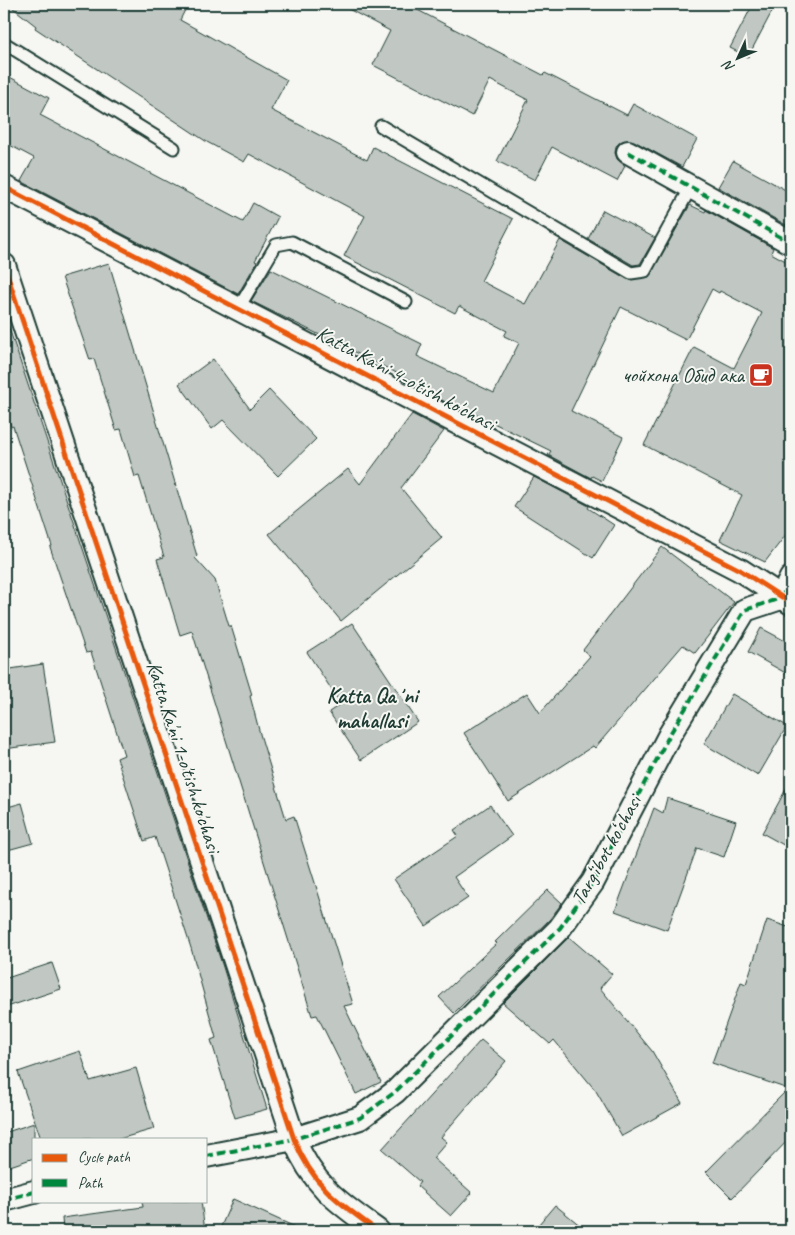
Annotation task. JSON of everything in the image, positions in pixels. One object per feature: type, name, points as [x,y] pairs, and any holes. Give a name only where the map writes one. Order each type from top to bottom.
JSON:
[{"type":"street","points":[[628,152],[791,243]]},
{"type":"street","name":"Katta Ka'ni 4-o'tish ko'chasi","points":[[4,187],[740,570],[786,601]]},
{"type":"street","name":"Katta Ka'ni 1-o'tish ko'chasi","points":[[4,264],[300,1155],[321,1186],[336,1201],[378,1231]]},
{"type":"street","points":[[786,601],[791,578]]},
{"type":"street","name":"Targ‘ibot ko‘chasi","points":[[208,1156],[294,1139],[360,1118],[395,1092],[560,928],[593,882],[670,734],[745,610],[786,601]]},
{"type":"street","points":[[4,1200],[32,1193]]},
{"type":"lane","points":[[4,43],[174,148]]},
{"type":"lane","points":[[382,126],[631,273],[645,271],[691,187]]},
{"type":"lane","points":[[238,309],[276,245],[292,242],[406,302]]},
{"type":"building","points":[[8,4],[188,4],[180,20],[287,80],[271,110],[367,160],[373,147],[513,219],[481,281],[525,304],[560,240],[627,279],[649,277],[690,205],[705,212],[706,210],[773,248],[771,253],[791,264],[791,528],[765,562],[720,540],[742,495],[644,445],[694,347],[734,368],[762,313],[720,291],[719,293],[712,289],[686,340],[621,307],[571,411],[623,437],[602,481],[592,476],[591,478],[548,455],[551,451],[473,413],[472,415],[460,410],[414,385],[415,382],[251,301],[271,269],[422,344],[417,356],[494,393],[519,343],[504,336],[507,331],[459,306],[455,313],[344,256],[365,216],[249,154],[244,162],[207,142],[35,28],[36,26]]},
{"type":"building","points":[[339,4],[406,4],[543,75],[545,73],[627,115],[633,104],[697,139],[682,167],[634,141],[622,141],[616,146],[615,153],[617,159],[625,166],[617,181],[552,147],[535,180],[497,161],[528,100],[490,80],[472,116],[373,65],[390,31]]},
{"type":"building","points":[[753,4],[776,4],[748,57],[730,48]]},
{"type":"building","points":[[4,74],[49,98],[40,115],[243,222],[253,203],[278,217],[255,261],[257,262],[238,294],[21,181],[34,158],[4,142]]},
{"type":"building","points":[[733,161],[791,193],[791,215],[786,225],[718,187]]},
{"type":"building","points":[[603,210],[655,238],[640,264],[633,265],[588,239]]},
{"type":"building","points":[[109,263],[197,556],[195,558],[215,580],[252,695],[250,696],[260,734],[286,819],[294,816],[353,1004],[344,1006],[381,1082],[356,1094],[317,1015],[312,1016],[192,631],[180,635],[157,559],[164,557],[139,476],[135,477],[121,429],[116,430],[94,359],[90,360],[62,277]]},
{"type":"building","points":[[8,325],[223,967],[267,1109],[235,1118],[211,1040],[216,1038],[191,948],[155,837],[144,841],[117,758],[124,755],[91,652],[86,653],[4,403],[4,326]]},
{"type":"building","points":[[213,359],[250,409],[269,390],[316,439],[278,476],[223,420],[212,429],[179,384]]},
{"type":"building","points":[[412,414],[444,431],[401,488],[442,538],[341,621],[269,534],[348,469],[360,484]]},
{"type":"building","points":[[534,477],[589,506],[588,508],[614,525],[593,558],[514,507]]},
{"type":"building","points":[[662,547],[734,602],[695,653],[683,645],[595,748],[593,746],[508,801],[464,733],[527,693],[540,713],[590,656],[583,650]]},
{"type":"building","points":[[352,623],[418,722],[361,760],[329,712],[341,704],[307,652]]},
{"type":"building","points":[[761,628],[791,644],[791,676],[748,652]]},
{"type":"building","points":[[43,664],[55,742],[4,749],[4,670]]},
{"type":"building","points":[[732,694],[787,726],[758,776],[704,744]]},
{"type":"building","points":[[791,780],[791,849],[762,833]]},
{"type":"building","points":[[667,798],[736,821],[724,857],[697,848],[667,930],[615,911],[654,808],[663,813]]},
{"type":"building","points":[[22,803],[33,843],[4,851],[4,808]]},
{"type":"building","points":[[490,805],[512,836],[454,877],[468,898],[426,926],[394,879],[458,836],[454,830]]},
{"type":"building","points":[[548,890],[562,903],[550,919],[454,1013],[439,997],[497,943],[495,942]]},
{"type":"building","points":[[767,920],[791,928],[791,1137],[732,1198],[706,1172],[788,1089],[712,1063],[741,982],[746,984]]},
{"type":"building","points":[[569,937],[612,974],[600,988],[652,1051],[682,1103],[622,1136],[596,1091],[554,1040],[550,1044],[503,1003]]},
{"type":"building","points":[[52,963],[61,989],[4,1008],[4,979]]},
{"type":"building","points":[[481,1040],[506,1061],[441,1137],[447,1142],[433,1158],[472,1193],[451,1216],[417,1186],[420,1182],[382,1149]]},
{"type":"building","points":[[80,1051],[90,1081],[136,1068],[154,1129],[122,1138],[41,1138],[18,1072]]},
{"type":"building","points":[[34,1123],[32,1159],[4,1168],[4,1133]]},
{"type":"building","points":[[233,1199],[304,1231],[219,1231]]},
{"type":"building","points":[[142,1202],[201,1202],[205,1231],[63,1231],[62,1218],[143,1207]]},
{"type":"building","points":[[555,1205],[587,1231],[533,1231]]},
{"type":"marked path","points":[[628,152],[791,243]]},
{"type":"marked path","points":[[208,1156],[294,1139],[360,1118],[395,1092],[560,928],[593,882],[670,734],[745,610],[781,598],[791,578]]},
{"type":"marked path","points":[[4,1200],[32,1193]]},
{"type":"cycle path","points":[[4,187],[740,570],[791,603]]},
{"type":"cycle path","points":[[4,265],[294,1139],[301,1155],[328,1192],[378,1231]]},
{"type":"place","name":"чойхона Обид ака","points":[[761,375]]},
{"type":"district","name":"Katta Qaʼni mahallasi","points":[[372,708]]}]
